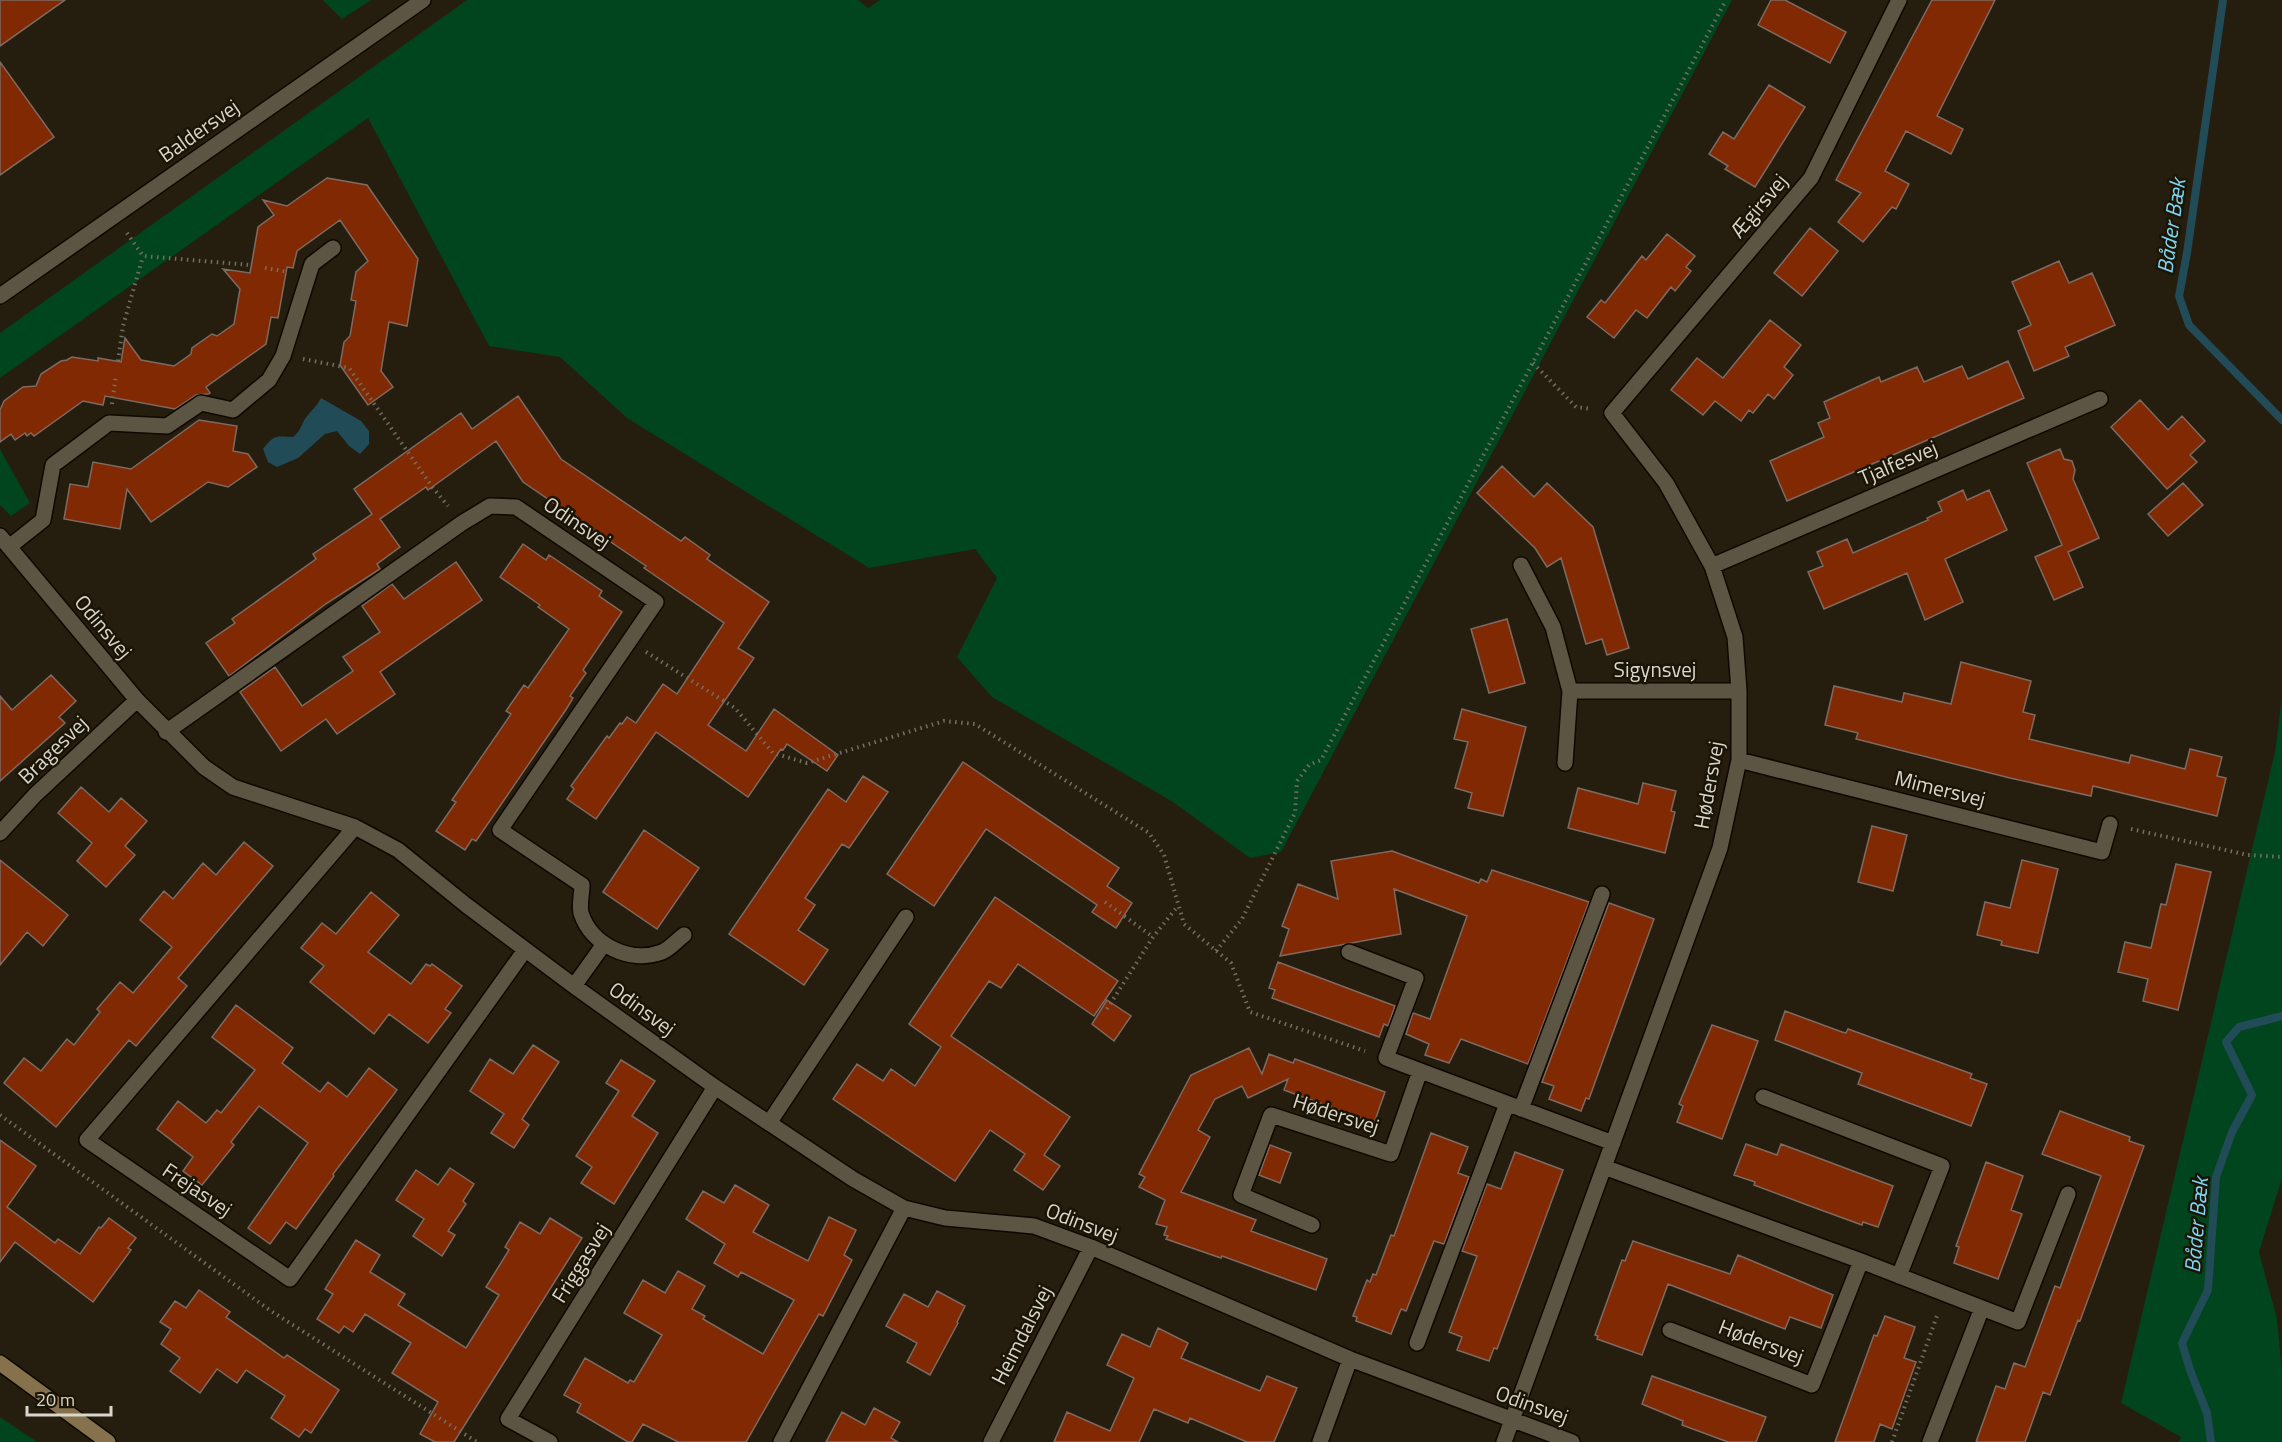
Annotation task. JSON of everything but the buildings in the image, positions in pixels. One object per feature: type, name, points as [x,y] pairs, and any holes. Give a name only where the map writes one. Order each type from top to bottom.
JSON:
[{"type":"street","name":"Baldersvej","points":[[0,296],[423,0]]},
{"type":"street","name":"Ægirsvej","points":[[1612,413],[1810,178],[1899,0]]},
{"type":"street","name":"Odinsvej","points":[[333,248],[312,264],[283,356],[269,380],[233,410],[201,403],[167,426],[109,423],[53,465],[43,520],[4,541],[136,700],[166,732],[204,767],[233,787],[355,827],[398,850],[525,950],[715,1087],[853,1179],[904,1208],[945,1218],[1034,1226],[1091,1247],[1350,1359],[1572,1442]]},
{"type":"street","name":"Tjalfesvej","points":[[1712,566],[2100,399]]},
{"type":"street","name":"Hødersvej","points":[[1504,1442],[1720,848],[1739,760],[1739,691],[1735,637],[1712,566],[1666,483],[1612,413]]},
{"type":"street","name":"Odinsvej","points":[[166,732],[462,523],[490,506],[516,507],[656,602],[500,830],[582,885],[580,910],[588,929],[604,944],[622,954],[647,956],[664,951],[684,934]]},
{"type":"street","points":[[1521,565],[1553,627],[1570,691],[1565,763]]},
{"type":"street","name":"Sigynsvej","points":[[1570,691],[1739,691]]},
{"type":"street","name":"Bragesvej","points":[[0,833],[35,795],[136,700]]},
{"type":"street","name":"Mimersvej","points":[[1739,760],[2102,852],[2109,824]]},
{"type":"street","name":"Frejasvej","points":[[355,827],[87,1140],[290,1279],[525,950]]},
{"type":"street","points":[[1417,1343],[1602,894]]},
{"type":"street","points":[[769,1123],[906,917]]},
{"type":"street","name":"Odinsvej","points":[[574,986],[604,944]]},
{"type":"street","points":[[1349,952],[1416,978],[1386,1058],[1612,1143]]},
{"type":"street","name":"Hødersvej","points":[[1312,1225],[1241,1195],[1271,1115],[1391,1154],[1420,1071]]},
{"type":"street","name":"Friggasvej","points":[[550,1442],[508,1419],[715,1087]]},
{"type":"street","points":[[1763,1097],[1942,1166],[1899,1276]]},
{"type":"street","points":[[1604,1167],[1861,1261],[2018,1322],[2068,1194]]},
{"type":"street","points":[[781,1442],[904,1208]]},
{"type":"street","name":"Heimdalsvej","points":[[991,1442],[1091,1247]]},
{"type":"street","name":"Hødersvej","points":[[1670,1330],[1812,1385],[1861,1261]]},
{"type":"street","points":[[1930,1442],[1982,1308]]},
{"type":"street","points":[[1320,1442],[1350,1359]]},
{"type":"street","points":[[0,1363],[108,1442]]},
{"type":"path","points":[[1216,951],[1242,919],[1295,813],[1297,781],[1309,765],[1322,760],[1726,0]]},
{"type":"path","points":[[114,215],[143,256],[251,265]]},
{"type":"path","points":[[118,361],[123,326],[143,256]]},
{"type":"path","points":[[283,356],[349,368],[433,488],[462,523]]},
{"type":"path","points":[[1533,363],[1576,407],[1612,413]]},
{"type":"path","points":[[630,642],[735,708],[773,753],[807,763],[944,721],[975,724],[1149,833],[1164,855],[1184,924],[1231,963],[1250,1012],[1386,1058]]},
{"type":"path","points":[[2109,824],[2248,855],[2282,857]]},
{"type":"path","points":[[1105,902],[1153,937]]},
{"type":"path","points":[[1107,1009],[1153,937],[1178,905]]},
{"type":"path","points":[[0,1115],[271,1311],[477,1442]]},
{"type":"path","points":[[1892,1442],[1946,1293]]},
{"type":"green space","points":[[323,0],[371,0],[342,19]]},
{"type":"green space","points":[[467,0],[858,0],[868,8],[880,0],[1732,0],[1281,852],[1250,858],[1173,802],[992,697],[957,657],[997,578],[975,549],[869,568],[627,418],[560,357],[489,346],[368,118],[0,378],[0,333]]},
{"type":"green space","points":[[0,449],[30,503],[11,516],[0,505]]},
{"type":"green space","points":[[2282,697],[2282,1178],[2259,1252],[2277,1319],[2282,1372],[2282,1442],[2179,1442],[2181,1437],[2121,1403],[2275,752]]},
{"type":"green space","points":[[0,1417],[37,1442],[0,1442]]},
{"type":"water","points":[[321,398],[361,421],[369,431],[369,444],[360,454],[349,446],[337,431],[325,434],[298,458],[277,467],[268,462],[263,449],[267,444],[275,437],[293,437]]},
{"type":"waterway","name":"Båder Bæk","points":[[2223,0],[2179,296],[2189,325],[2282,420]]},
{"type":"waterway","name":"Båder Bæk","points":[[2211,1442],[2207,1413],[2182,1343],[2208,1290],[2216,1177],[2232,1132],[2252,1095],[2226,1042],[2239,1027],[2282,1016]]}]
